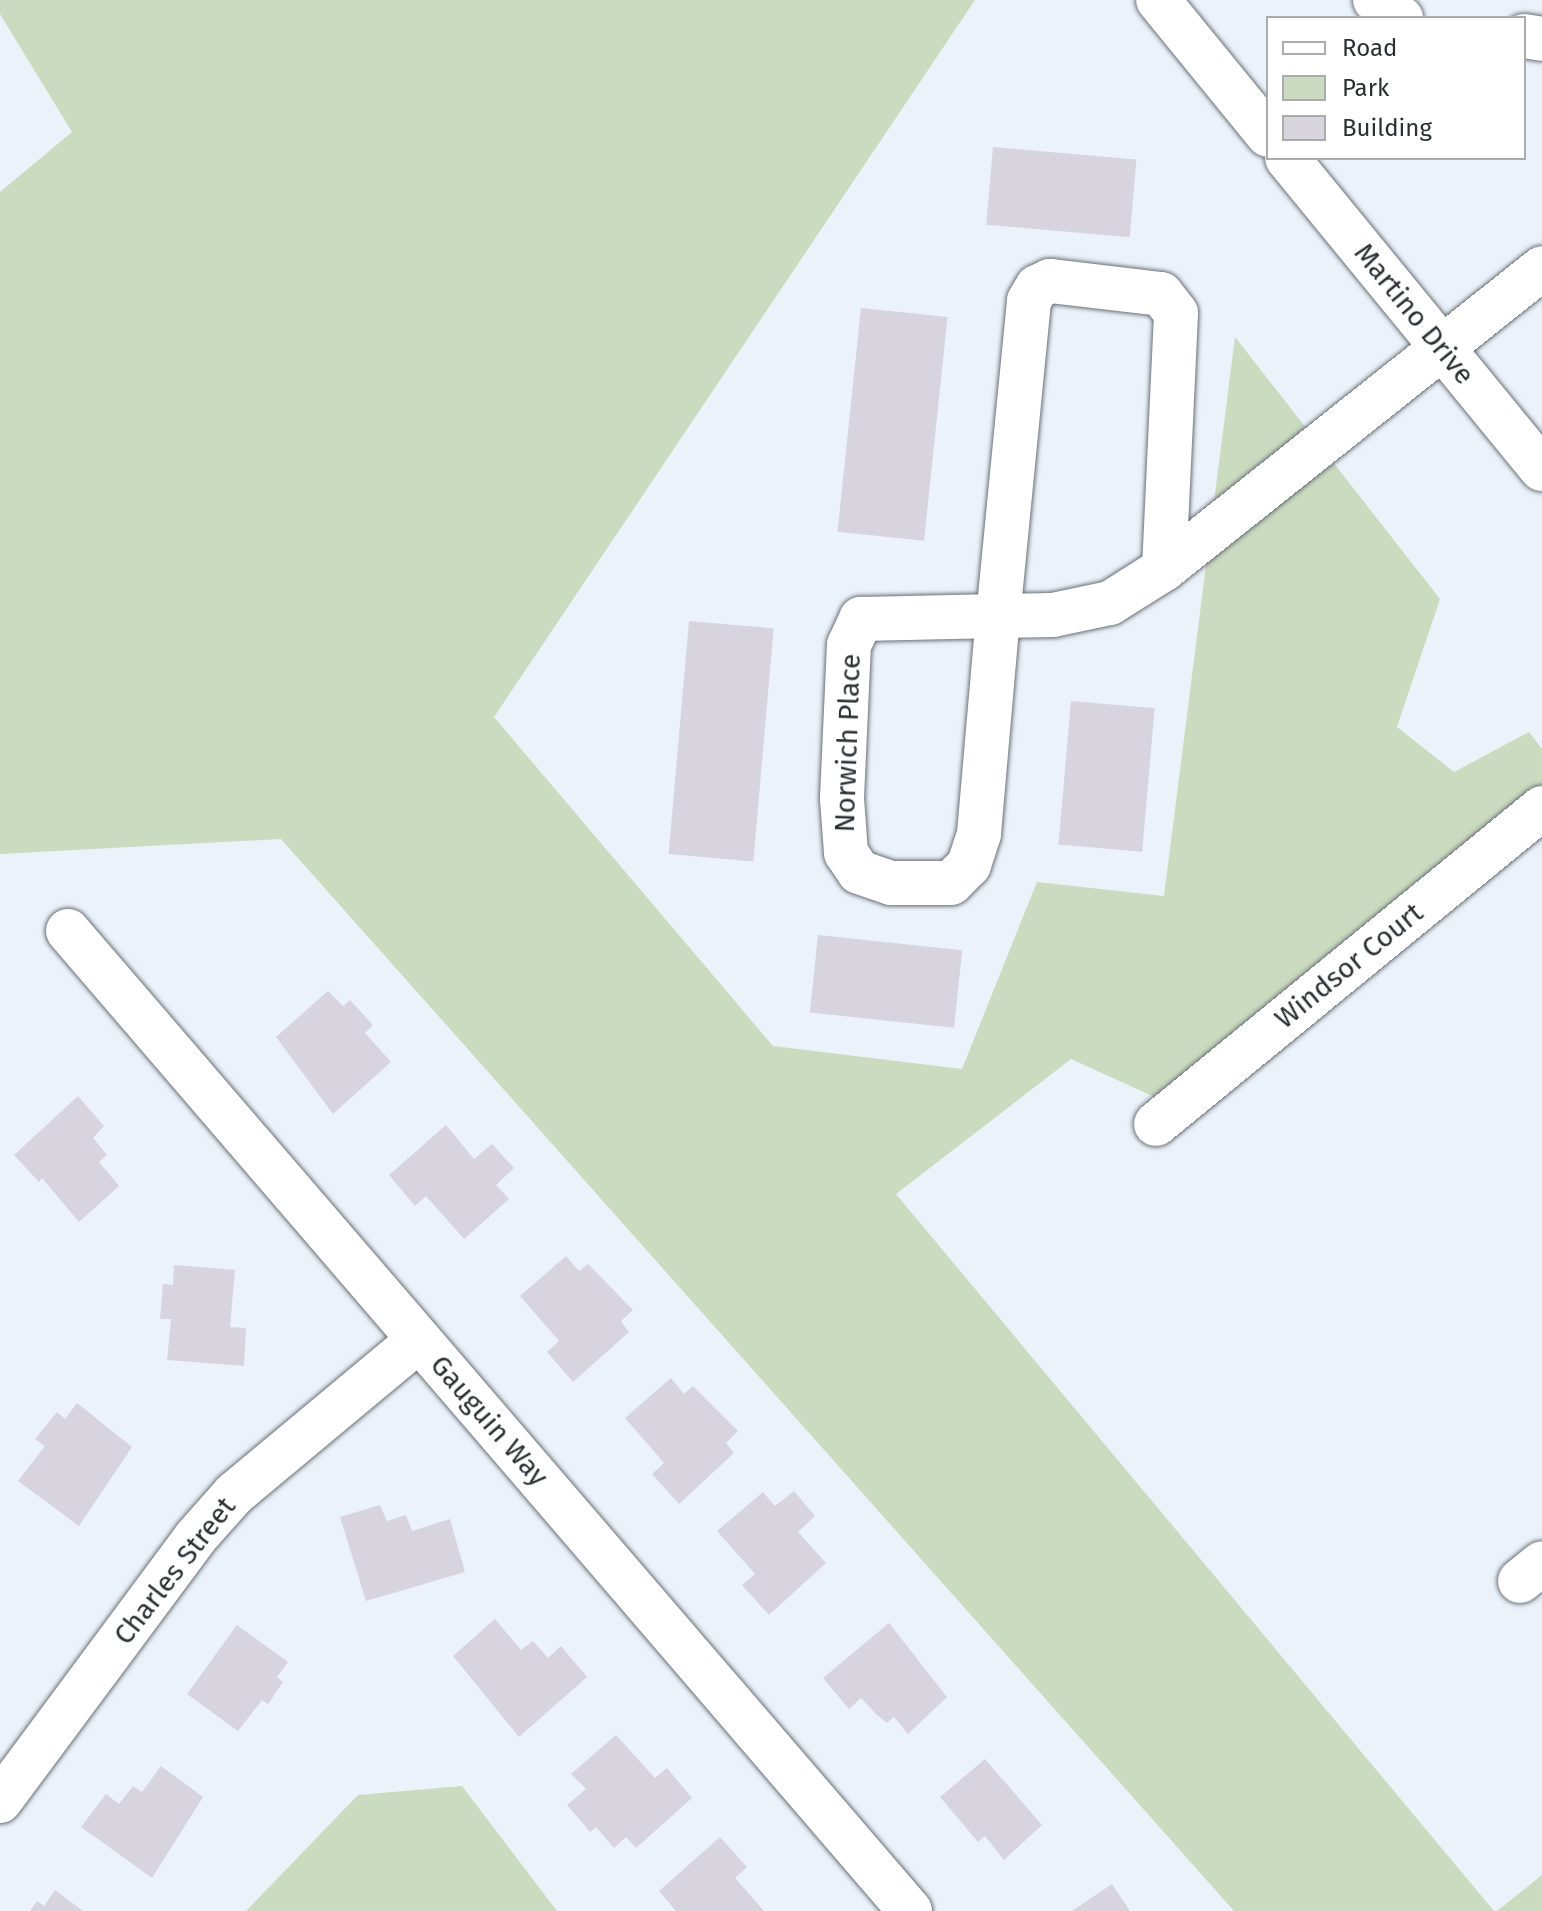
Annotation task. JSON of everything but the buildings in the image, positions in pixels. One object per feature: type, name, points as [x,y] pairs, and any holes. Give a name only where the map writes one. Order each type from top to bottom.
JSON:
[{"type":"street","points":[[1158,0],[1266,133]]},
{"type":"street","points":[[1375,0],[1398,16]]},
{"type":"street","name":"Martino Drive","points":[[1289,160],[1542,469]]},
{"type":"street","name":"Norwich Place","points":[[1164,569],[1176,313],[1161,294],[1050,281],[1037,287],[1029,301],[998,616],[979,834],[969,865],[951,883],[891,883],[859,872],[846,853],[842,798],[849,645],[861,619],[998,616],[1053,615],[1110,603],[1164,569],[1542,268]]},
{"type":"street","name":"Windsor Court","points":[[1156,1124],[1542,808]]},
{"type":"street","name":"Gauguin Way","points":[[68,931],[910,1911]]},
{"type":"street","name":"Charles Street","points":[[0,1801],[195,1538],[234,1494],[419,1340]]},
{"type":"green space","points":[[0,0],[975,0],[494,717],[773,1046],[962,1069],[1037,882],[1164,896],[1235,337],[1440,599],[1397,727],[1454,772],[1529,732],[1542,749],[1542,826],[1192,1114],[1071,1059],[896,1194],[1494,1911],[1234,1911],[281,839],[0,854],[0,192],[72,132],[0,14]]},
{"type":"green space","points":[[462,1786],[557,1911],[246,1911],[358,1795]]},
{"type":"green space","points":[[1542,1875],[1542,1911],[1497,1911]]}]
